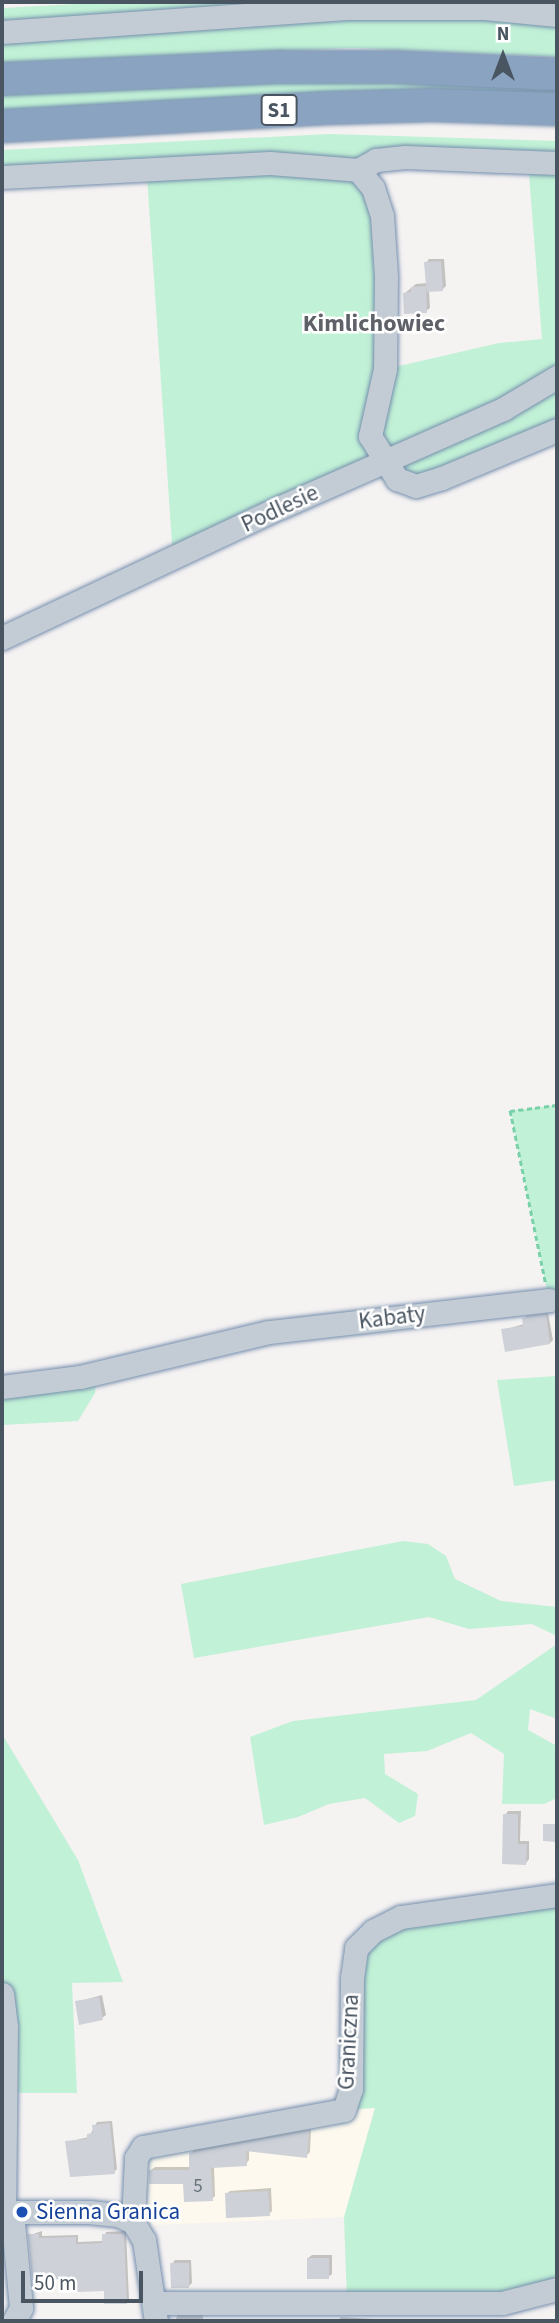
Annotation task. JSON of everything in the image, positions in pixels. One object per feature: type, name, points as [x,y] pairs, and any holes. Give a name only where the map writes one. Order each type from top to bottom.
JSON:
[{"type":"highway","name":"S1","points":[[2,79],[282,67],[448,68],[557,74]]},
{"type":"highway","name":"S1","points":[[2,126],[353,107],[432,105],[557,108]]},
{"type":"street","points":[[2,32],[346,8],[485,8],[557,15]]},
{"type":"street","points":[[2,177],[271,163],[358,170],[376,160],[405,157],[557,163]]},
{"type":"street","points":[[358,170],[373,188],[382,216],[388,331],[385,369],[370,436],[397,479],[416,486],[557,430]]},
{"type":"street","name":"Podlesie","points":[[2,638],[503,409],[557,377]]},
{"type":"street","name":"Kabaty","points":[[2,1387],[80,1377],[270,1332],[549,1300]]},
{"type":"street","name":"Graniczna","points":[[155,2312],[144,2240],[133,2222],[136,2158],[143,2147],[344,2110],[351,2089],[352,1978],[356,1948],[373,1931],[401,1917],[557,1895]]},
{"type":"street","points":[[2,1994],[6,2027],[6,2212],[21,2308],[14,2321]]},
{"type":"street","points":[[6,2212],[89,2212],[118,2215],[133,2222]]},
{"type":"street","points":[[155,2312],[502,2303],[557,2289]]},
{"type":"path","points":[[549,1300],[510,1111],[557,1105]]},
{"type":"shaded area","points":[[375,2107],[344,2217],[153,2225],[134,2212],[136,2158],[344,2110]]},
{"type":"green space","points":[[116,2],[387,2],[2,26],[2,8]]},
{"type":"green space","points":[[348,12],[557,18],[557,57],[353,48],[2,63],[2,36]]},
{"type":"green space","points":[[244,79],[557,85],[557,98],[2,115],[2,90]]},
{"type":"green space","points":[[330,134],[557,141],[557,430],[416,486],[384,462],[173,558],[146,162],[2,167],[2,150]],"holes":[[[528,162],[542,339],[499,343],[386,369],[382,216],[358,170]]]},
{"type":"green space","points":[[557,1105],[557,1298],[549,1300],[510,1111]]},
{"type":"green space","points":[[97,1373],[95,1393],[78,1421],[2,1425],[2,1387]]},
{"type":"green space","points":[[557,1376],[557,1480],[514,1486],[497,1380]]},
{"type":"green space","points":[[403,1541],[428,1544],[446,1556],[455,1579],[501,1601],[557,1607],[557,1636],[532,1624],[469,1629],[429,1617],[194,1658],[181,1584]]},
{"type":"green space","points":[[557,1644],[557,1719],[530,1709],[528,1730],[557,1746],[557,1798],[544,1804],[502,1804],[504,1754],[471,1733],[427,1751],[384,1754],[385,1774],[418,1794],[415,1816],[399,1823],[365,1798],[329,1804],[298,1817],[264,1825],[250,1737],[293,1721],[476,1700]]},
{"type":"green space","points":[[2,1734],[78,1860],[123,1982],[72,1983],[77,2093],[5,2093],[2,1994]]},
{"type":"green space","points":[[557,1895],[557,2293],[347,2303],[344,2217],[375,2108],[344,2110],[352,1978],[373,1931]]},
{"type":"building","points":[[441,261],[443,291],[427,292],[424,262]]},
{"type":"building","points":[[426,286],[427,313],[404,314],[403,293],[411,292],[411,287]]},
{"type":"building","points":[[546,1314],[550,1344],[505,1352],[501,1329],[523,1326],[522,1318]]},
{"type":"building","points":[[503,1814],[518,1814],[518,1844],[527,1844],[526,1865],[502,1864]]},
{"type":"building","points":[[543,1824],[557,1824],[556,1842],[543,1841]]},
{"type":"building","points":[[99,1997],[103,2020],[79,2025],[75,2001]]},
{"type":"building","points":[[110,2123],[115,2174],[70,2177],[65,2141],[87,2139],[87,2134],[93,2133],[92,2125]]},
{"type":"building","points":[[309,2131],[307,2158],[246,2151],[247,2166],[211,2168],[213,2201],[184,2202],[183,2184],[149,2184],[149,2170],[189,2170],[189,2153]]},
{"type":"building","points":[[268,2191],[270,2216],[226,2218],[225,2193]]},
{"type":"building","points":[[28,2234],[39,2234],[39,2238],[76,2237],[76,2244],[102,2243],[102,2234],[124,2234],[127,2304],[104,2304],[104,2291],[76,2292],[74,2279],[32,2280]]},
{"type":"building","points":[[307,2258],[329,2258],[329,2279],[307,2279]]},
{"type":"building","points":[[170,2263],[189,2263],[189,2288],[171,2288]]},
{"type":"place","name":"Sienna Granica","points":[[22,2212]]},
{"type":"district","name":"Kimlichowiec","points":[[374,324]]}]
